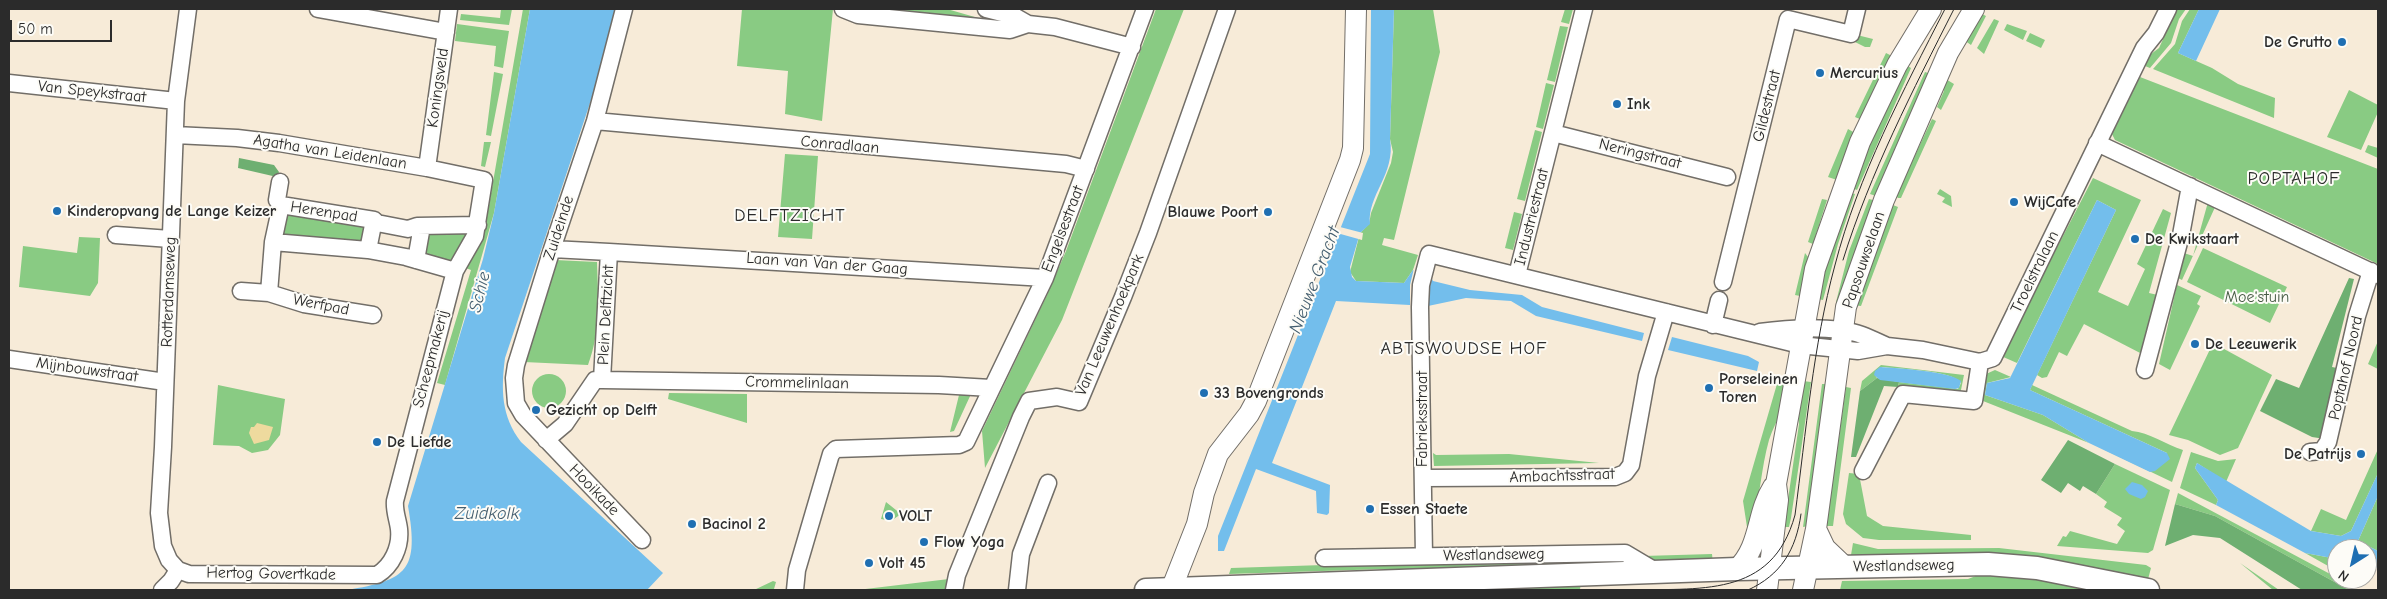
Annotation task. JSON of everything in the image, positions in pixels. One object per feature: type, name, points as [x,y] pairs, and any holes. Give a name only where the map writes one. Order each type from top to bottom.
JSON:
[{"type":"main road","name":"Westlandseweg","points":[[1146,590],[1737,569],[1768,580],[1807,567],[1988,564],[2037,568],[2148,590]]},
{"type":"street","name":"Rotterdamseweg","points":[[178,570],[169,560],[163,546],[160,530],[176,101],[188,9]]},
{"type":"street","points":[[318,9],[446,32]]},
{"type":"street","name":"Koningsveld","points":[[427,168],[449,9]]},
{"type":"street","name":"Zuideinde","points":[[546,440],[523,415],[516,403],[514,378],[516,365],[595,121],[624,9]]},
{"type":"street","points":[[843,9],[858,15],[1010,30],[1028,24]]},
{"type":"street","points":[[986,9],[1014,16],[1028,24],[1055,27],[1132,47]]},
{"type":"street","name":"Engelsestraat","points":[[795,590],[799,561],[832,454],[836,449],[959,445],[966,442],[1045,278],[1145,9]]},
{"type":"street","name":"Van Leeuwenhoekpark","points":[[954,590],[957,575],[1029,401],[1057,397],[1079,402],[1148,233],[1227,9]]},
{"type":"street","points":[[1165,590],[1195,529],[1204,493],[1218,454],[1256,401],[1350,160],[1353,148],[1356,9]]},
{"type":"street","name":"Industriestraat","points":[[1584,9],[1517,275],[1713,325],[1755,333],[1842,341]]},
{"type":"street","name":"Gildestraat","points":[[1723,282],[1788,19],[1851,34],[1857,9]]},
{"type":"street","points":[[1768,580],[1778,500],[1776,484],[1814,269],[1860,142],[1897,65],[1931,9]]},
{"type":"street","name":"Papsouwselaan","points":[[1803,590],[1816,529],[1846,308],[1883,204],[1948,53],[1974,9]]},
{"type":"street","name":"Troelstralaan","points":[[1980,362],[1993,358],[2144,48],[2156,33],[2168,9]]},
{"type":"street","name":"Van Speykstraat","points":[[9,83],[176,101]]},
{"type":"street","name":"Conradlaan","points":[[595,121],[1066,164],[1086,169]]},
{"type":"street","name":"Neringstraat","points":[[1553,133],[1727,176]]},
{"type":"street","name":"Agatha van Leidenlaan","points":[[175,135],[237,138],[279,143],[427,168],[484,180]]},
{"type":"street","name":"Poptahof Noord","points":[[2097,143],[2374,273],[2358,316],[2328,442],[2322,451],[2310,452]]},
{"type":"street","name":"Scheepmakerij","points":[[365,576],[378,574],[388,569],[396,552],[399,528],[395,501],[454,270],[471,243],[478,225],[484,180]]},
{"type":"street","points":[[280,182],[277,200],[281,205]]},
{"type":"street","points":[[2145,370],[2181,235],[2190,186]]},
{"type":"street","name":"Herenpad","points":[[270,293],[273,242],[281,205],[374,220],[378,223],[408,229],[422,226]]},
{"type":"street","name":"Herenpad","points":[[368,250],[374,220]]},
{"type":"street","points":[[454,270],[411,259],[422,226],[478,225]]},
{"type":"street","points":[[116,235],[170,239]]},
{"type":"street","name":"Herenpad","points":[[273,242],[368,250],[411,259]]},
{"type":"street","name":"Plein Delftzicht","points":[[546,440],[565,424],[595,380],[602,380],[609,252],[552,249]]},
{"type":"street","name":"Laan van Van der Gaag","points":[[609,252],[1045,278]]},
{"type":"street","name":"Fabrieksstraat","points":[[1424,556],[1420,307],[1421,286],[1429,254],[1517,275]]},
{"type":"street","points":[[241,291],[270,293]]},
{"type":"street","name":"Werfpad","points":[[270,293],[304,304],[372,315]]},
{"type":"street","points":[[1713,325],[1719,300]]},
{"type":"street","name":"Ambachtsstraat","points":[[1423,478],[1615,477],[1625,473],[1631,465],[1648,376],[1666,312]]},
{"type":"street","points":[[1842,341],[1858,351],[1887,346],[1923,350],[1980,362],[1974,401],[1903,394],[1863,471]]},
{"type":"street","name":"Mijnbouwstraat","points":[[9,359],[165,382]]},
{"type":"street","name":"Crommelinlaan","points":[[602,380],[938,385],[991,388]]},
{"type":"street","name":"Hooikade","points":[[546,440],[642,540]]},
{"type":"street","points":[[1018,590],[1021,554],[1048,482]]},
{"type":"street","points":[[1737,569],[1749,556],[1754,547],[1766,499],[1776,484]]},
{"type":"street","points":[[1816,529],[1820,542],[1828,553],[1845,567]]},
{"type":"street","name":"Westlandseweg","points":[[1324,558],[1625,553],[1659,573]]},
{"type":"street","points":[[162,590],[178,570]]},
{"type":"street","name":"Hertog Govertkade","points":[[178,570],[189,574],[365,576]]},
{"type":"green space","points":[[501,9],[512,9],[509,25],[460,20],[461,14],[500,18]]},
{"type":"green space","points":[[523,9],[530,9],[494,213],[445,385],[437,383],[471,270],[463,267],[485,228]]},
{"type":"green space","points":[[742,9],[833,9],[822,121],[785,114],[788,71],[737,66]]},
{"type":"green space","points":[[848,9],[947,9],[1006,26]]},
{"type":"green space","points":[[1156,9],[1184,9],[1062,320],[985,468],[982,431],[1066,251]]},
{"type":"green space","points":[[1394,9],[1433,9],[1440,52],[1394,240],[1384,238],[1382,245],[1418,255],[1413,270],[1404,283],[1356,281],[1350,272],[1360,233],[1369,224],[1371,213],[1391,163],[1393,152],[1390,139]]},
{"type":"green space","points":[[1565,9],[1573,9],[1569,24],[1561,22]]},
{"type":"green space","points":[[2177,9],[2186,9],[2179,19],[2171,43],[2150,68],[2145,66],[2151,54],[2159,48]]},
{"type":"green space","points":[[2190,9],[2199,9],[2178,53],[2212,68],[2238,84],[2275,98],[2274,118],[2153,69],[2175,44],[2182,21]]},
{"type":"green space","points":[[1976,11],[1986,16],[1971,45],[1961,38]]},
{"type":"green space","points":[[1994,19],[1999,21],[1984,54],[1977,48]]},
{"type":"green space","points":[[457,24],[509,31],[503,68],[494,66],[496,46],[455,41]]},
{"type":"green space","points":[[2007,24],[2027,31],[2023,40],[2004,30]]},
{"type":"green space","points":[[1560,26],[1568,27],[1555,82],[1547,80]]},
{"type":"green space","points":[[2030,33],[2045,40],[2041,48],[2026,41]]},
{"type":"green space","points":[[1857,35],[1873,39],[1870,47],[1865,47],[1855,42]]},
{"type":"green space","points":[[1886,53],[1892,56],[1862,120],[1855,117]]},
{"type":"green space","points":[[1903,63],[1911,68],[1857,190],[1846,186]]},
{"type":"green space","points":[[494,72],[503,74],[491,136],[486,135]]},
{"type":"green space","points":[[1925,72],[1937,76],[1882,198],[1870,194]]},
{"type":"green space","points":[[2140,77],[2378,169],[2378,264],[2115,140],[2112,134]]},
{"type":"green space","points":[[1944,78],[1954,84],[1941,110],[1937,107],[1944,91],[1941,84]]},
{"type":"green space","points":[[1546,83],[1554,85],[1543,129],[1536,127]]},
{"type":"green space","points":[[2349,90],[2378,105],[2378,112],[2361,150],[2327,137]]},
{"type":"green space","points":[[1932,119],[1936,121],[1901,198],[1898,198],[1896,196]]},
{"type":"green space","points":[[1848,129],[1855,133],[1840,181],[1828,177]]},
{"type":"green space","points":[[1535,130],[1542,132],[1525,201],[1517,199]]},
{"type":"green space","points":[[484,142],[491,142],[485,167],[481,166]]},
{"type":"green space","points":[[2368,145],[2378,148],[2378,158],[2365,152]]},
{"type":"green space","points":[[785,154],[818,156],[812,239],[778,237]]},
{"type":"green space","points":[[239,158],[274,165],[279,172],[277,177],[238,168]]},
{"type":"green space","points":[[2093,178],[2141,200],[2098,292],[2128,306],[2145,269],[2137,264],[2163,209],[2171,213],[2149,293],[2158,295],[2144,355],[2084,324],[2067,356],[2059,352],[2047,377],[2042,378],[2037,375],[2116,210],[2097,200],[2017,363],[2001,356]]},
{"type":"green space","points":[[1940,189],[1951,196],[1952,207],[1942,202],[1945,198],[1937,194]]},
{"type":"green space","points":[[1845,191],[1855,194],[1838,244],[1823,300],[1818,299]]},
{"type":"green space","points":[[1822,199],[1827,200],[1813,244],[1808,242]]},
{"type":"green space","points":[[1869,199],[1881,202],[1843,303],[1836,302],[1849,251]]},
{"type":"green space","points":[[2208,202],[2216,205],[2193,255]]},
{"type":"green space","points":[[1888,203],[1898,207],[1861,306],[1852,305],[1858,297],[1890,213]]},
{"type":"green space","points":[[285,208],[370,222],[366,247],[301,242],[279,234]]},
{"type":"green space","points":[[1514,212],[1522,214],[1513,250],[1505,248]]},
{"type":"green space","points":[[426,227],[473,228],[452,268],[420,259]]},
{"type":"green space","points":[[79,237],[100,238],[98,283],[90,296],[19,287],[23,246],[77,253]]},
{"type":"green space","name":"Moe'stuin","points":[[2203,248],[2287,287],[2270,323],[2187,282]]},
{"type":"green space","points":[[2181,252],[2193,256],[2182,280],[2174,276]]},
{"type":"green space","points":[[1805,253],[1808,257],[1800,296],[1795,295]]},
{"type":"green space","points":[[555,260],[597,262],[597,327],[588,365],[524,362]]},
{"type":"green space","points":[[2349,278],[2354,279],[2332,367],[2342,369],[2325,439],[2312,437],[2260,411],[2276,379],[2299,388]]},
{"type":"green space","points":[[2177,285],[2201,296],[2197,304],[2200,306],[2170,370],[2159,364]]},
{"type":"green space","points":[[2378,341],[2378,369],[2368,364]]},
{"type":"green space","points":[[2213,343],[2272,375],[2238,448],[2220,455],[2188,440],[2169,435]]},
{"type":"green space","points":[[1881,365],[1964,375],[1960,395],[1898,387],[1899,382],[1958,389],[1961,383],[1947,375],[1882,367],[1875,375],[1877,378],[1860,391],[1862,381]]},
{"type":"green space","points":[[1995,370],[2011,377],[1987,383],[1985,395],[2043,415],[2089,443],[1978,399],[1986,374]]},
{"type":"green space","points":[[549,374],[561,379],[566,391],[561,403],[549,408],[537,403],[532,391],[537,379]]},
{"type":"green space","points":[[1779,377],[1793,380],[1789,396],[1769,440],[1755,516],[1752,527],[1747,527],[1743,501]]},
{"type":"green space","points":[[1877,378],[1899,382],[1898,387],[1884,386],[1856,457],[1851,457],[1860,391]]},
{"type":"green space","points":[[1803,381],[1811,382],[1791,518],[1789,527],[1784,527],[1799,424],[1796,403]]},
{"type":"green space","points":[[1822,384],[1827,384],[1808,526],[1803,527]]},
{"type":"green space","points":[[218,385],[285,399],[280,435],[268,450],[252,453],[239,446],[213,445]]},
{"type":"green space","points":[[2032,385],[2132,431],[2145,434],[2183,450],[2172,482],[2105,450],[2167,453],[2030,390]]},
{"type":"green space","points":[[1846,387],[1851,388],[1833,526],[1822,526],[1828,487],[1833,480]]},
{"type":"green space","points":[[669,393],[747,394],[747,423],[668,399]]},
{"type":"green space","points":[[971,394],[954,431],[950,432],[959,395]]},
{"type":"green space","points":[[2068,440],[2115,464],[2096,494],[2083,486],[2080,491],[2068,483],[2061,493],[2041,480]]},
{"type":"green space","points":[[2378,449],[2378,473],[2351,531],[2341,536],[2311,531],[2321,509],[2346,520]]},
{"type":"green space","points":[[2191,452],[2218,461],[2236,459],[2226,482],[2197,463],[2195,468],[2218,500],[2216,505],[2180,488]]},
{"type":"green space","points":[[1433,453],[1436,455],[1509,454],[1599,463],[1434,466]]},
{"type":"green space","points":[[2115,464],[2170,490],[2153,550],[2148,553],[2057,546],[2063,536],[2066,537],[2070,531],[2117,544],[2125,531],[2117,525],[2122,518],[2104,507],[2107,502],[2096,494]]},
{"type":"green space","points":[[1849,473],[1859,474],[1867,516],[1883,526],[1971,535],[1971,540],[1879,540],[1863,538],[1846,524],[1843,514]]},
{"type":"green space","points":[[2178,493],[2327,572],[2327,578],[2215,516],[2175,504]]},
{"type":"green space","points":[[2378,496],[2378,551],[2377,539],[2359,539]]},
{"type":"green space","points":[[886,502],[901,514],[891,521],[881,519]]},
{"type":"green space","points":[[2175,504],[2215,516],[2327,578],[2327,589],[2349,590],[2302,590],[2220,538],[2193,535],[2165,546]]},
{"type":"green space","points":[[1853,543],[1878,549],[1999,548],[2146,565],[2151,568],[2147,583],[1967,557],[1956,553],[1851,555]]},
{"type":"green space","points":[[2305,553],[2327,557],[2327,565]]},
{"type":"green space","points":[[1712,554],[1713,564],[1658,566],[1643,556]]},
{"type":"green space","points":[[1617,559],[1621,559],[1634,567],[1406,575],[1385,569],[1229,574],[1231,568],[1447,561],[1448,565],[1616,562]]},
{"type":"green space","points":[[2240,563],[2279,590],[2273,590]]},
{"type":"green space","points":[[1981,574],[2084,583],[2117,590],[1840,590],[1842,581],[1968,579]]},
{"type":"green space","points":[[949,579],[945,590],[857,590]]},
{"type":"green space","points":[[773,581],[776,582],[774,589],[754,590]]},
{"type":"green space","points":[[1581,584],[1580,589],[1395,590]]},
{"type":"sand","points":[[257,423],[273,427],[269,440],[254,444],[249,433],[251,427],[254,427]]},
{"type":"water","points":[[530,9],[617,9],[596,85],[505,358],[503,391],[506,412],[514,432],[521,442],[663,573],[647,590],[347,590],[384,582],[396,576],[410,558],[412,545],[408,506],[483,259],[494,213]]},
{"type":"water","points":[[1371,9],[1394,9],[1391,152],[1386,174],[1370,213],[1370,224],[1360,233],[1350,267],[1352,277],[1356,281],[1404,283],[1413,270],[1431,277],[1433,281],[1470,290],[1522,295],[1542,307],[1644,333],[1642,341],[1536,316],[1511,301],[1466,298],[1428,306],[1336,301],[1272,463],[1330,485],[1329,513],[1327,515],[1317,513],[1316,491],[1256,469],[1224,551],[1218,551],[1218,536],[1370,154]]},
{"type":"water","points":[[2199,9],[2220,9],[2196,61],[2178,53]]},
{"type":"water","points":[[2097,200],[2116,210],[2030,390],[2167,453],[2170,459],[2155,471],[2150,472],[2089,443],[2043,415],[1985,395],[1987,383],[2010,378]]},
{"type":"water","points":[[1672,337],[1748,356],[1759,362],[1757,371],[1668,350]]},
{"type":"water","points":[[1880,367],[1934,372],[1961,381],[1959,388],[1955,389],[1880,380],[1874,375],[1875,371]]},
{"type":"water","points":[[2197,463],[2311,531],[2341,536],[2351,531],[2378,473],[2378,496],[2359,539],[2327,539],[2327,557],[2305,553],[2216,505],[2218,500],[2195,468]]},
{"type":"water","points":[[2132,482],[2142,485],[2148,491],[2145,497],[2141,499],[2129,494],[2125,489]]},
{"type":"water","points":[[2377,550],[2378,551],[2377,567]]},
{"type":"pier","points":[[1340,227],[1363,233],[1362,240],[1337,233]]},
{"type":"pier","points":[[1414,268],[1432,274],[1427,286],[1427,307],[1410,306],[1410,285]]},
{"type":"tram line","points":[[1626,590],[1705,588],[1729,583],[1751,575],[1769,562],[1784,542],[1795,515],[1811,389],[1821,327],[1835,265],[1856,199],[1883,134],[1945,9]]},
{"type":"tram line","points":[[1843,260],[1879,164],[1954,9]]},
{"type":"tram line","points":[[1748,590],[1770,577],[1785,560],[1795,539],[1801,514]]},
{"type":"place","name":"De Grutto","points":[[2342,42]]},
{"type":"place","name":"Mercurius","points":[[1820,73]]},
{"type":"place","name":"Ink","points":[[1617,104]]},
{"type":"place","name":"WijCafe","points":[[2014,202]]},
{"type":"place","name":"Kinderopvang de Lange Keizer","points":[[57,211]]},
{"type":"place","name":"Blauwe Poort","points":[[1268,212]]},
{"type":"place","name":"De Kwikstaart","points":[[2135,239]]},
{"type":"place","name":"De Leeuwerik","points":[[2195,344]]},
{"type":"place","name":"Porseleinen Toren","points":[[1709,388]]},
{"type":"place","name":"33 Bovengronds","points":[[1204,393]]},
{"type":"place","name":"Gezicht op Delft","points":[[536,410]]},
{"type":"place","name":"De Liefde","points":[[377,442]]},
{"type":"place","name":"De Patrijs","points":[[2361,454]]},
{"type":"place","name":"Essen Staete","points":[[1370,509]]},
{"type":"place","name":"VOLT","points":[[889,516]]},
{"type":"place","name":"Bacinol 2","points":[[692,524]]},
{"type":"place","name":"Flow Yoga","points":[[924,542]]},
{"type":"place","name":"Volt 45","points":[[869,563]]},
{"type":"district","name":"POPTAHOF","points":[[2294,179]]},
{"type":"district","name":"DELFTZICHT","points":[[790,216]]},
{"type":"district","name":"ABTSWOUDSE HOF","points":[[1464,349]]},
{"type":"water label","name":"Nieuwe Gracht","points":[[1315,280]]},
{"type":"water label","name":"Schie","points":[[480,292]]},
{"type":"water label","name":"Zuidkolk","points":[[487,514]]}]
